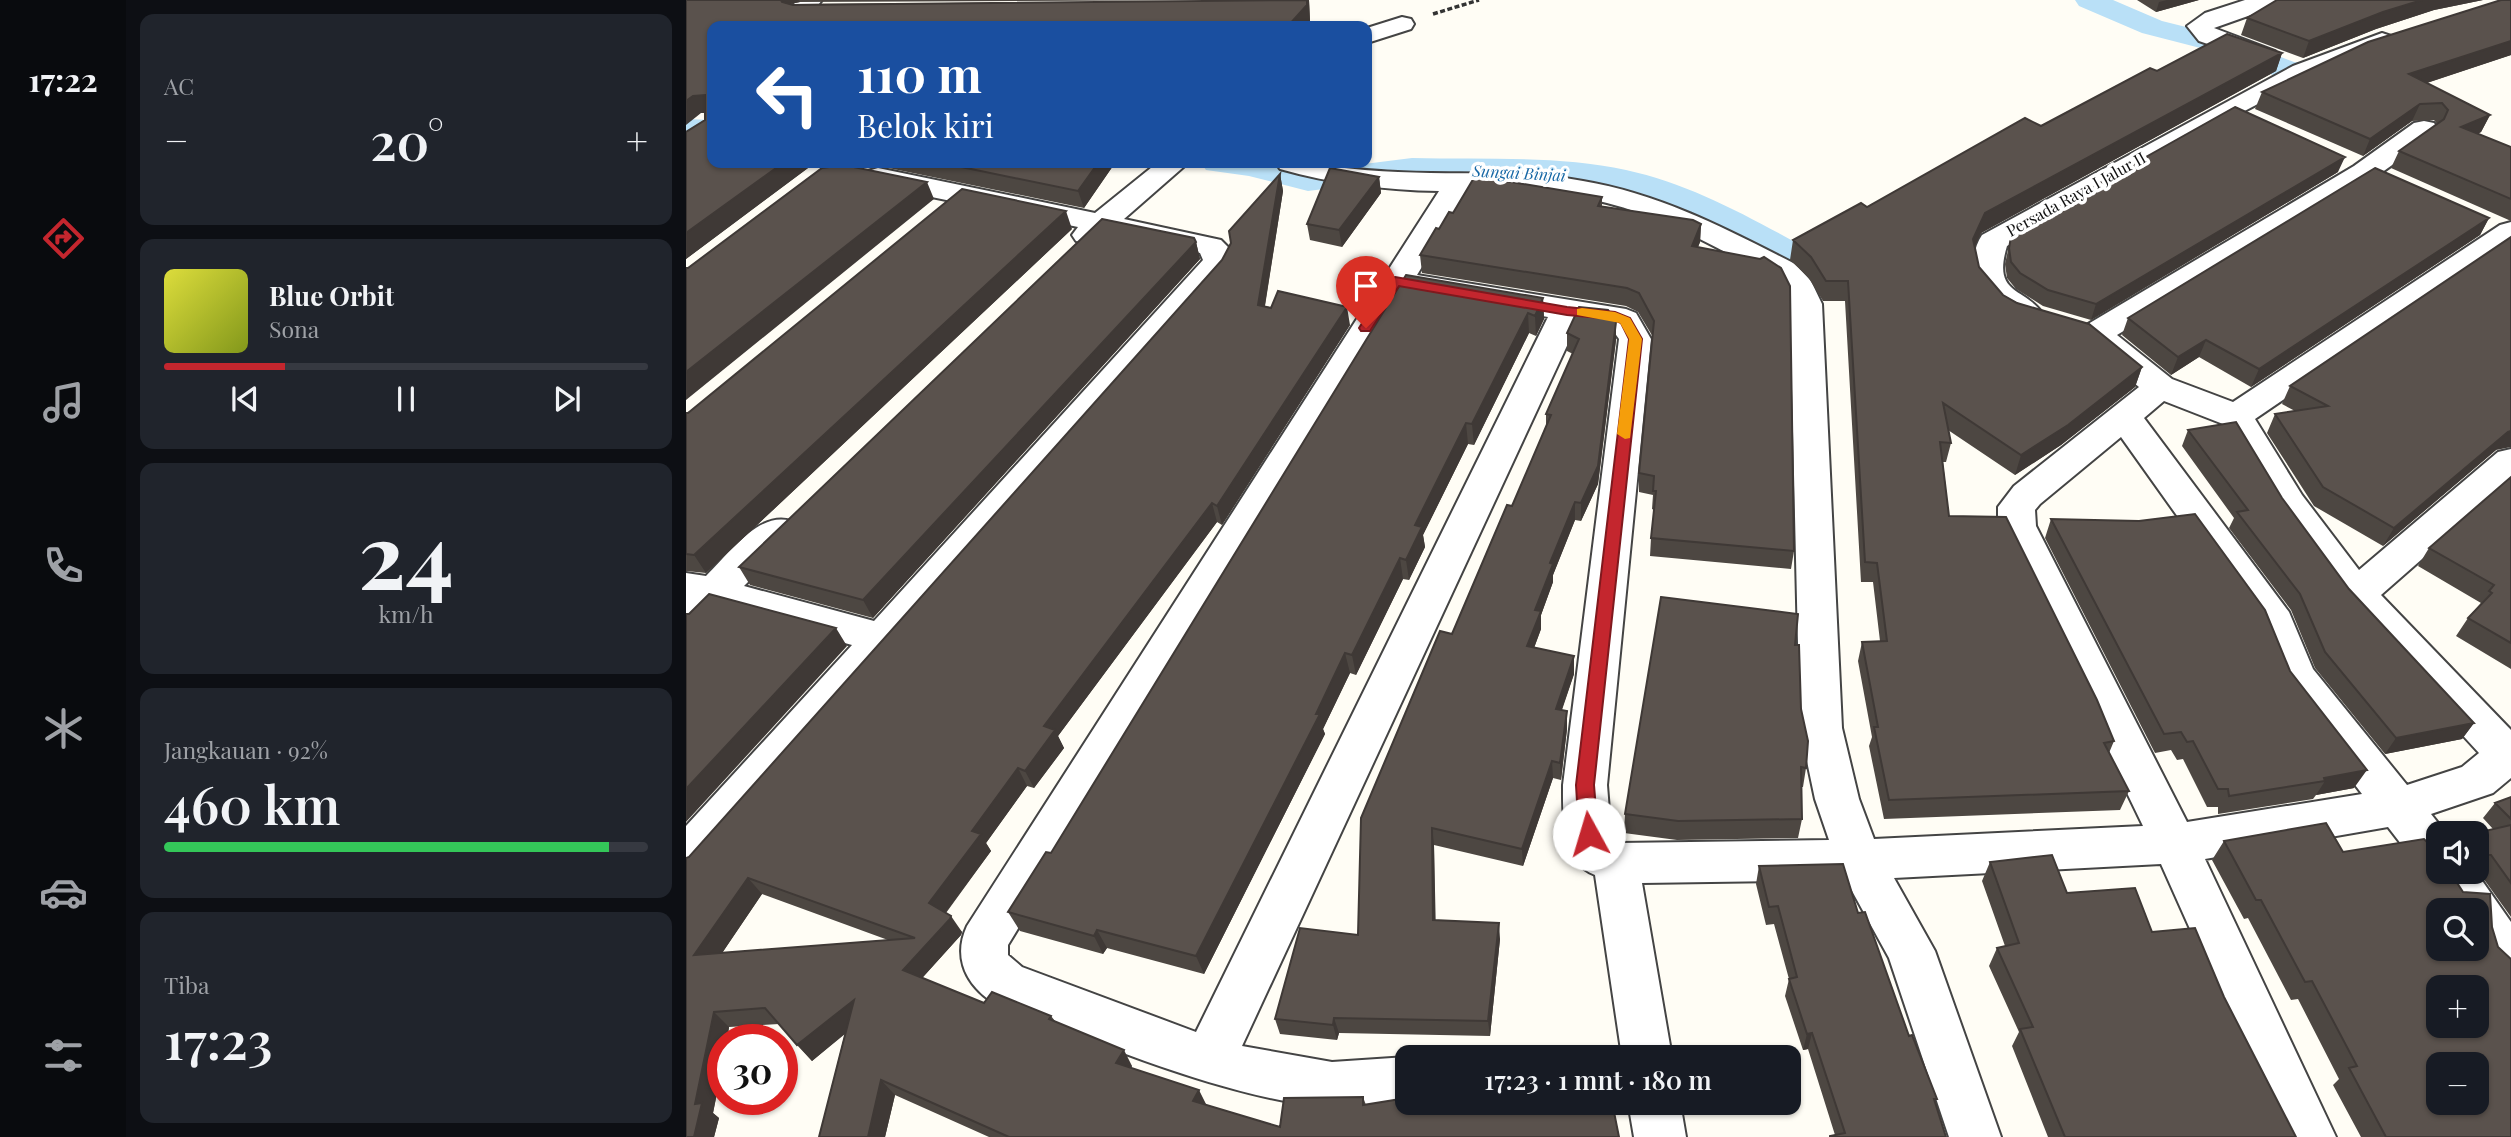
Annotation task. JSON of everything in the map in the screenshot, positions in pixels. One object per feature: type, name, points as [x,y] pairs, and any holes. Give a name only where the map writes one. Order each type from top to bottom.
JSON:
[{"type":"street","points":[[2270,0],[2214,18],[2199,26],[2208,36],[2300,72],[2352,50],[2405,34]]},
{"type":"street","points":[[1372,34],[1402,24]]},
{"type":"street","name":"Persada Raya I Jalur II","points":[[2074,328],[2013,307],[1999,296],[1987,275],[1986,257],[1993,241],[2241,115],[2300,72]]},
{"type":"street","points":[[1395,281],[1567,311],[1615,316],[1625,320],[1635,339],[1585,785],[1586,821],[1592,848],[1600,859],[1616,863],[1859,860],[2175,844],[2396,807],[2477,780],[2510,756],[2356,594],[2289,504],[2236,416],[2160,387],[2074,328],[2364,172],[2424,129]]},
{"type":"street","points":[[1061,260],[1101,221],[1167,168]]},
{"type":"street","points":[[1311,168],[1337,174],[1383,178],[1581,189],[1654,206],[1784,271],[1803,295],[1821,728],[1837,799],[1859,860],[1911,951],[1975,1137]]},
{"type":"street","points":[[686,858],[1213,269],[1218,260],[1215,249],[1210,246],[1101,221],[852,171]]},
{"type":"street","points":[[1395,1083],[1328,1087],[1271,1078],[1209,1061],[1005,983],[990,972],[982,959],[984,941],[1460,181]]},
{"type":"street","points":[[931,220],[963,194]]},
{"type":"street","points":[[2471,219],[2510,234]]},
{"type":"street","points":[[2236,416],[2510,234]]},
{"type":"street","points":[[1209,1061],[1567,311]]},
{"type":"street","points":[[2160,387],[2027,495],[2016,507],[2017,526],[2175,844],[2310,1137]]},
{"type":"street","points":[[2125,418],[2275,623],[2296,677],[2426,843]]},
{"type":"street","points":[[2356,594],[2511,461]]},
{"type":"street","points":[[695,599],[802,507]]},
{"type":"street","points":[[695,599],[881,638]]},
{"type":"street","points":[[1616,863],[1645,1045]]},
{"type":"street","points":[[2458,884],[2511,963]]},
{"type":"street","points":[[1656,1115],[1660,1137]]},
{"type":"path","points":[[1402,24],[1479,0]]},
{"type":"building","points":[[686,0],[781,0],[793,5],[1307,0],[1307,5],[1293,21],[707,21],[707,168],[776,168],[686,233],[686,132],[705,120],[705,95],[693,96],[686,101]]},
{"type":"building","points":[[2277,0],[2422,0],[2309,41],[2247,18]]},
{"type":"building","points":[[2501,0],[2511,0],[2511,41],[2409,74],[2490,115],[2461,127],[2511,147],[2511,199],[2399,151],[2444,119],[2448,110],[2442,103],[2420,104],[2370,139],[2262,92],[2368,42]]},
{"type":"building","points":[[2227,34],[2282,53],[1985,213],[1973,239],[1979,267],[2003,295],[2017,303],[2089,324],[2142,367],[2068,425],[2021,455],[1943,403],[1951,443],[1940,442],[1949,516],[2006,517],[2097,700],[2114,741],[2104,743],[2129,791],[1889,800],[1874,727],[1878,727],[1862,642],[1887,641],[1877,563],[1865,562],[1848,281],[1826,281],[1811,257],[1793,240],[1861,203],[1867,207],[2025,118],[2041,126],[2150,68],[2157,71]]},
{"type":"building","points":[[2235,107],[2345,157],[2096,304],[2048,290],[2020,273],[2011,262],[2009,248],[2012,232]]},
{"type":"building","points":[[822,168],[859,168],[927,182],[686,372],[688,268]]},
{"type":"building","points":[[966,168],[1094,168],[1078,191]]},
{"type":"building","points":[[1330,168],[1379,177],[1339,230],[1307,224]]},
{"type":"building","points":[[2375,168],[2489,218],[2259,369],[2206,340],[2178,357],[2128,318]]},
{"type":"building","points":[[1280,174],[1258,305],[1271,308],[1278,291],[1347,307],[1217,506],[1212,503],[1044,726],[1055,730],[1025,771],[1018,768],[972,831],[981,834],[929,903],[951,916],[950,919],[903,970],[984,1003],[992,992],[1051,1016],[1049,1019],[1124,1050],[1116,1063],[1199,1090],[1193,1101],[1280,1127],[1284,1098],[1363,1097],[1363,1105],[1395,1100],[1395,1115],[1615,1115],[1619,1137],[1009,1137],[881,1080],[868,1137],[819,1137],[854,1000],[798,1044],[798,1024],[779,1024],[765,1008],[714,1012],[712,1024],[707,1024],[707,1046],[695,1104],[702,1103],[694,1137],[686,1137],[686,858],[1222,260],[1231,243],[1229,231]],"holes":[[[748,878],[915,938],[694,955]]]},
{"type":"building","points":[[1475,176],[1602,197],[1598,206],[1693,220],[1701,224],[1692,246],[1760,259],[1764,257],[1781,268],[1790,286],[1794,551],[1651,538],[1656,491],[1653,491],[1654,476],[1639,473],[1654,321],[1639,293],[1627,288],[1420,255],[1436,228],[1439,229],[1449,212],[1453,213]]},
{"type":"building","points":[[962,189],[1066,211],[694,555],[686,554],[686,413]]},
{"type":"building","points":[[1102,219],[1194,238],[1196,242],[863,600],[739,567]]},
{"type":"building","points":[[2511,237],[2511,431],[2394,528],[2323,487],[2275,414],[2328,406],[2290,386]]},
{"type":"building","points":[[1406,275],[1543,298],[1535,316],[1528,313],[1472,424],[1466,423],[1415,525],[1422,527],[1406,560],[1400,558],[1352,655],[1345,653],[1316,714],[1320,714],[1196,956],[1097,930],[1094,936],[1008,912],[1046,852],[1051,853]]},
{"type":"building","points":[[1579,307],[1608,310],[1616,322],[1598,466],[1581,503],[1575,502],[1550,563],[1553,564],[1535,610],[1541,611],[1527,646],[1574,656],[1556,709],[1567,711],[1560,763],[1552,761],[1522,849],[1432,828],[1433,920],[1499,923],[1488,1021],[1334,1018],[1333,1025],[1275,1019],[1300,928],[1358,935],[1361,818],[1440,631],[1452,634],[1507,505],[1512,506],[1551,415],[1546,414],[1579,339],[1567,333]]},
{"type":"building","points":[[2236,422],[2282,498],[2349,589],[2474,723],[2396,738],[2325,652],[2300,594],[2237,512],[2248,510],[2188,430]]},
{"type":"building","points":[[2511,477],[2511,643],[2468,618],[2492,593],[2489,591],[2494,585],[2429,548]]},
{"type":"building","points":[[2195,514],[2265,610],[2290,671],[2367,770],[2324,778],[2325,781],[2229,796],[2228,789],[2218,789],[2193,741],[2187,742],[2181,732],[2164,734],[2051,519],[2139,521]]},
{"type":"building","points":[[709,594],[836,628],[686,789],[686,614]]},
{"type":"building","points":[[1661,597],[1798,614],[1795,645],[1799,645],[1801,709],[1808,741],[1806,768],[1801,767],[1802,819],[1678,821],[1625,814]]},
{"type":"building","points":[[2511,797],[2511,819],[2495,803]]},
{"type":"building","points":[[2326,823],[2343,852],[2424,839],[2426,884],[2458,884],[2463,892],[2490,894],[2492,927],[2498,947],[2511,959],[2511,1137],[2386,1137],[2349,1068],[2357,1066],[2312,981],[2305,982],[2261,900],[2256,900],[2224,841]]},
{"type":"building","points":[[2511,825],[2511,883],[2489,855],[2489,830]]},
{"type":"building","points":[[2052,855],[2067,893],[2135,888],[2152,932],[2195,928],[2224,997],[2296,1137],[2065,1137],[2020,1029],[2033,1027],[1997,948],[2019,943],[1990,862]]},
{"type":"building","points":[[1843,864],[1858,913],[1865,912],[1909,1036],[1912,1035],[1937,1099],[1934,1099],[1946,1137],[1830,1137],[1845,1133],[1812,1033],[1807,1034],[1789,979],[1797,977],[1778,906],[1769,907],[1759,866]]},
{"type":"waterway","points":[[2089,0],[2152,27],[2223,45],[2289,71],[2314,73],[2344,87]]},
{"type":"waterway","name":"Sungai Binjai","points":[[686,129],[707,130]]},
{"type":"waterway","name":"Sungai Binjai","points":[[1258,168],[1308,181],[1412,168],[1543,171],[1623,179],[1705,207],[1804,262]]},
{"type":"slow traffic","points":[[1582,312],[1615,316],[1625,320],[1635,339],[1625,434]]},
{"type":"route","points":[[1366,328],[1395,281],[1567,311],[1615,316],[1625,320],[1631,328],[1635,339],[1585,785],[1589,834]]}]
